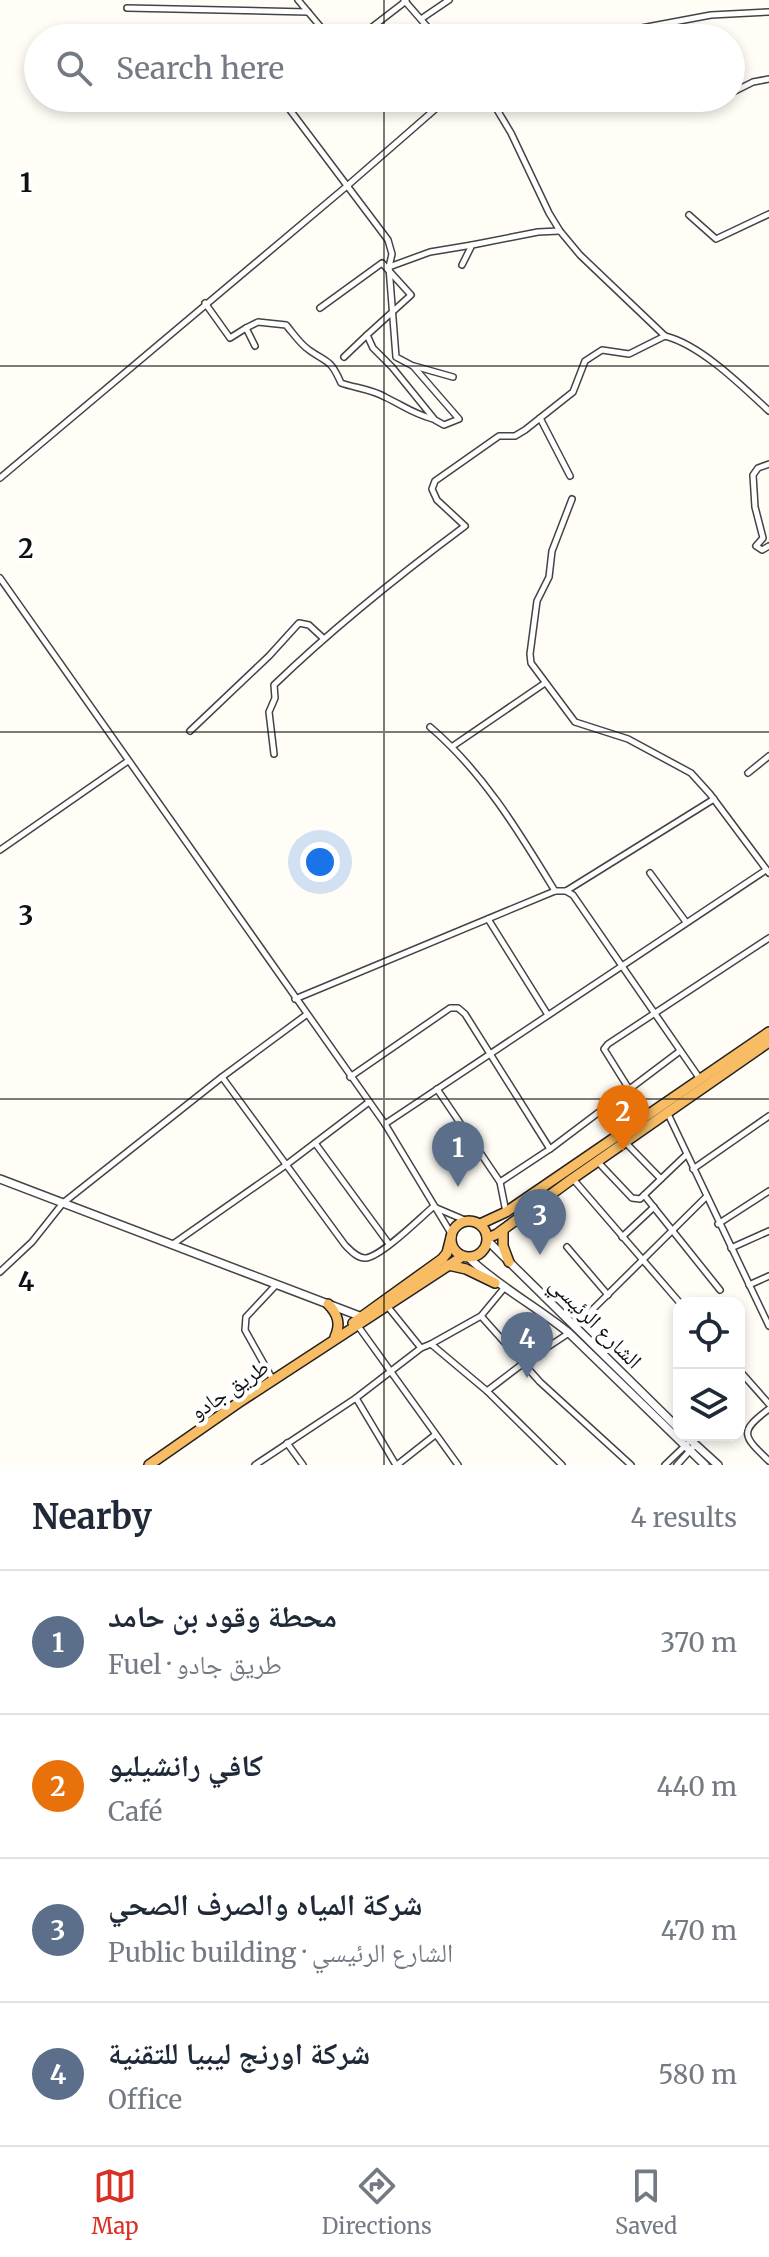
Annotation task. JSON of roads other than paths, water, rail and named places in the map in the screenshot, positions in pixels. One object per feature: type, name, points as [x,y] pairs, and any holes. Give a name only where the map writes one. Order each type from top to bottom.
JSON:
[{"type":"highway","points":[[769,1032],[703,1082],[667,1113],[488,1239],[482,1253],[466,1257],[453,1247],[451,1236],[459,1224],[467,1221],[480,1224],[506,1212],[703,1082],[769,1042]]},
{"type":"highway","points":[[480,1224],[488,1239]]},
{"type":"highway","points":[[503,1230],[503,1246],[509,1262]]},
{"type":"highway","name":"طريق جادو","points":[[362,1321],[442,1259],[447,1253],[451,1236]]},
{"type":"highway","name":"طريق جادو","points":[[149,1465],[332,1340],[388,1307],[448,1265],[466,1257]]},
{"type":"highway","points":[[448,1265],[466,1269],[500,1285]]},
{"type":"highway","points":[[328,1304],[339,1323],[332,1340]]},
{"type":"street","points":[[298,0],[318,24]]},
{"type":"street","points":[[421,19],[449,0]]},
{"type":"street","points":[[376,24],[405,1],[425,24]]},
{"type":"street","points":[[127,8],[308,12]]},
{"type":"street","points":[[660,24],[696,17],[769,12]]},
{"type":"street","points":[[745,86],[769,79]]},
{"type":"street","points":[[292,112],[388,240],[392,254],[389,267],[396,357],[413,366],[453,377]]},
{"type":"street","points":[[0,478],[432,112]]},
{"type":"street","points":[[498,112],[560,231],[580,255],[665,336],[676,338],[697,351],[769,411]]},
{"type":"street","points":[[689,215],[716,239],[769,214]]},
{"type":"street","points":[[389,267],[430,252],[538,232],[560,231]]},
{"type":"street","points":[[462,265],[472,245]]},
{"type":"street","points":[[320,308],[382,263],[389,267],[411,295],[344,357]]},
{"type":"street","points":[[205,303],[230,338],[258,322],[286,325],[309,350],[324,357],[341,383],[366,389],[408,412],[444,425],[459,419],[413,366]]},
{"type":"street","points":[[246,328],[255,346]]},
{"type":"street","points":[[367,335],[373,348],[435,420]]},
{"type":"street","points":[[274,754],[269,712],[275,698],[274,685],[323,638],[401,573],[465,526],[437,500],[432,489],[435,481],[499,436],[515,436],[540,418],[573,392],[585,361],[602,350],[629,354],[665,336]]},
{"type":"street","points":[[540,418],[570,476]]},
{"type":"street","points":[[769,464],[758,468],[753,475],[755,507],[763,538],[756,546],[762,550],[769,546]]},
{"type":"street","points":[[385,1124],[686,922],[768,871],[691,773],[628,739],[575,722],[531,663],[537,601],[549,577],[552,551],[572,499]]},
{"type":"street","points":[[0,578],[385,1124],[451,1236]]},
{"type":"street","points":[[190,731],[299,623],[309,625],[323,638]]},
{"type":"street","points":[[453,746],[545,683]]},
{"type":"street","points":[[430,727],[453,746],[509,818],[555,891]]},
{"type":"street","points":[[748,773],[769,756]]},
{"type":"street","points":[[0,850],[128,761]]},
{"type":"street","points":[[566,891],[714,799]]},
{"type":"street","points":[[650,873],[686,922]]},
{"type":"street","points":[[295,999],[555,891],[566,891],[573,895],[703,1082]]},
{"type":"street","points":[[488,919],[548,1015]]},
{"type":"street","points":[[629,1089],[604,1049],[608,1044],[769,938]]},
{"type":"street","points":[[350,1077],[450,1008],[458,1008],[465,1014],[550,1149]]},
{"type":"street","points":[[0,1272],[32,1242],[63,1203],[306,1015]]},
{"type":"street","points":[[500,1182],[550,1149],[680,1051]]},
{"type":"street","points":[[222,1077],[352,1252],[366,1258],[389,1244],[433,1207]]},
{"type":"street","points":[[437,1089],[500,1182],[506,1212]]},
{"type":"street","points":[[173,1244],[369,1102]]},
{"type":"street","points":[[667,1113],[768,1323]]},
{"type":"street","points":[[693,1169],[769,1116]]},
{"type":"street","points":[[625,1142],[661,1179]]},
{"type":"street","points":[[315,1143],[389,1244]]},
{"type":"street","points":[[597,1161],[632,1198],[640,1199],[686,1155]]},
{"type":"street","points":[[0,1179],[328,1304],[362,1321],[390,1374],[458,1465]]},
{"type":"street","points":[[572,1179],[675,1297]]},
{"type":"street","points":[[718,1224],[769,1191]]},
{"type":"street","points":[[644,1195],[720,1290]]},
{"type":"street","points":[[487,1391],[572,1330],[706,1198]]},
{"type":"street","points":[[433,1207],[467,1221]]},
{"type":"street","points":[[622,1237],[654,1207]]},
{"type":"street","points":[[731,1248],[769,1231]]},
{"type":"street","name":"الشارع الرئيسي","points":[[488,1239],[572,1330],[689,1443],[718,1465]]},
{"type":"street","points":[[567,1247],[608,1295]]},
{"type":"street","name":"الشارع الرئيسي","points":[[466,1257],[500,1285],[572,1330],[673,1423]]},
{"type":"street","points":[[749,1285],[769,1276]]},
{"type":"street","points":[[273,1380],[245,1330],[245,1323],[246,1317],[276,1285]]},
{"type":"street","points":[[255,1465],[356,1398],[421,1348],[481,1316],[500,1285]]},
{"type":"street","points":[[388,1307],[421,1348]]},
{"type":"street","points":[[481,1316],[562,1402],[631,1465]]},
{"type":"street","points":[[431,1344],[487,1391],[562,1465]]},
{"type":"street","points":[[745,1377],[769,1407],[749,1424],[746,1433],[749,1442],[769,1461]]},
{"type":"street","points":[[356,1398],[397,1465],[435,1435]]},
{"type":"street","points":[[287,1443],[303,1465]]},
{"type":"street","points":[[665,1465],[689,1443]]},
{"type":"street","points":[[677,1465],[689,1443]]},
{"type":"street","name":"الشارع الرئيسي","points":[[689,1443],[705,1465]]},
{"type":"place","name":"كافي رانشيليو","points":[[623,1151]]},
{"type":"place","name":"محطة وقود بن حامد","points":[[458,1187]]},
{"type":"place","name":"شركة المياه والصرف الصحي","points":[[540,1255]]},
{"type":"place","name":"شركة اورنج ليبيا للتقنية","points":[[527,1378]]}]
